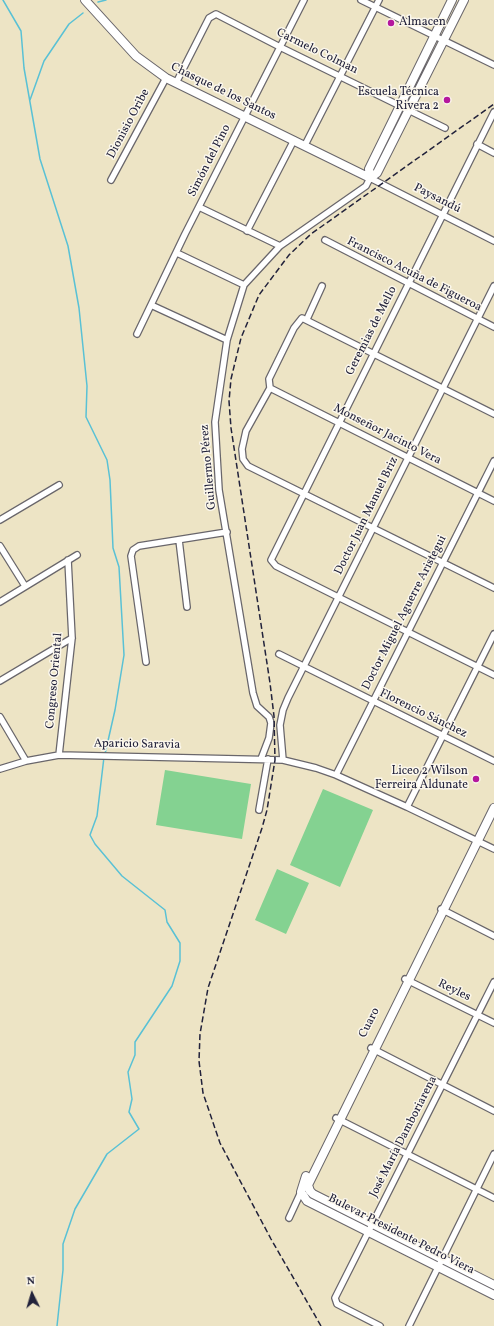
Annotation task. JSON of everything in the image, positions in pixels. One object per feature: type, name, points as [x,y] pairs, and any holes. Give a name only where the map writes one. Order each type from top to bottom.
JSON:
[{"type":"street","name":"Chasque de los Santos","points":[[85,0],[136,56],[166,78],[370,178]]},
{"type":"street","name":"Simón del Pino","points":[[138,334],[199,207],[304,0]]},
{"type":"street","points":[[361,0],[494,66]]},
{"type":"street","points":[[305,146],[379,0]]},
{"type":"street","points":[[452,0],[369,169],[370,178],[377,173],[464,0]]},
{"type":"street","name":"Carmelo Colman","points":[[176,83],[209,18],[216,14],[445,128]]},
{"type":"street","name":"Dionisio Oribe","points":[[111,180],[166,78]]},
{"type":"street","name":"Geremias de Mello","points":[[339,597],[276,566],[272,560],[303,493],[494,112]]},
{"type":"street","points":[[247,231],[294,140]]},
{"type":"street","points":[[477,144],[494,153]]},
{"type":"street","name":"Paysandú","points":[[370,178],[494,241]]},
{"type":"street","name":"Guillermo Pérez","points":[[261,759],[269,738],[271,723],[258,706],[253,693],[219,490],[215,422],[227,340],[244,285],[280,246],[366,186],[370,178]]},
{"type":"street","points":[[199,207],[280,246]]},
{"type":"street","name":"Francisco Acuña de Figueroa","points":[[325,240],[494,328]]},
{"type":"street","points":[[177,253],[244,285]]},
{"type":"street","points":[[322,286],[305,319],[294,328],[269,379],[270,388],[246,431],[243,440],[243,459],[248,466],[494,588]]},
{"type":"street","name":"Doctor Juan Manuel Briz","points":[[283,760],[280,725],[283,710],[494,286]]},
{"type":"street","points":[[151,305],[227,340]]},
{"type":"street","points":[[305,319],[494,414]]},
{"type":"street","name":"Monseñor Jacinto Vera","points":[[270,388],[494,501]]},
{"type":"street","name":"Doctor Miguel Aguerre Aristegui","points":[[336,775],[494,461]]},
{"type":"street","points":[[0,520],[59,485]]},
{"type":"street","points":[[146,662],[131,556],[133,550],[139,546],[227,532]]},
{"type":"street","points":[[179,540],[188,607]]},
{"type":"street","points":[[0,546],[25,586]]},
{"type":"street","points":[[0,602],[77,555]]},
{"type":"street","name":"Congreso Oriental","points":[[59,755],[72,638],[68,560]]},
{"type":"street","points":[[339,597],[494,675]]},
{"type":"street","points":[[407,807],[494,634]]},
{"type":"street","points":[[0,681],[72,638]]},
{"type":"street","name":"Florencio Sánchez","points":[[279,654],[494,761]]},
{"type":"street","points":[[0,717],[26,761]]},
{"type":"street","name":"Aparicio Saravia","points":[[0,769],[26,761],[59,755],[283,760],[316,768],[336,775],[494,849]]},
{"type":"street","points":[[259,810],[272,760]]},
{"type":"street","name":"Cuaro","points":[[289,1218],[304,1190],[302,1185],[338,1119],[442,910],[473,844],[477,841],[494,808]]},
{"type":"street","points":[[442,910],[494,936]]},
{"type":"street","name":"Reyles","points":[[407,980],[494,1023]]},
{"type":"street","name":"José María Damboriarena","points":[[380,1326],[337,1304],[335,1298],[494,982]]},
{"type":"street","points":[[372,1049],[494,1111]]},
{"type":"street","points":[[338,1119],[494,1198]]},
{"type":"street","points":[[409,1326],[494,1154]]},
{"type":"street","name":"Bulevar Presidente Pedro Viera","points":[[304,1190],[307,1201],[371,1228],[441,1263],[494,1285]]},
{"type":"street","name":"Bulevar Presidente Pedro Viera","points":[[441,1263],[494,1295]]},
{"type":"green space","points":[[165,770],[251,784],[242,839],[156,825]]},
{"type":"green space","points":[[323,789],[373,810],[340,887],[290,865]]},
{"type":"green space","points":[[277,869],[309,883],[286,934],[255,920]]},
{"type":"waterway","points":[[3,0],[21,31],[24,68],[40,159],[68,246],[79,308],[87,386],[86,417],[107,460],[110,480],[113,548],[119,567],[124,655],[115,710],[105,754]]},
{"type":"waterway","points":[[98,2],[106,0]]},
{"type":"waterway","points":[[30,100],[44,61],[69,24],[83,13]]},
{"type":"waterway","points":[[57,1326],[63,1270],[63,1244],[75,1209],[107,1154],[139,1129],[129,1112],[132,1099],[128,1072],[135,1055],[135,1042],[172,986],[180,961],[180,943],[167,922],[165,910],[122,876],[95,844],[90,835],[97,816],[104,757]]},
{"type":"railway","points":[[321,1326],[271,1239],[220,1143],[203,1093],[199,1061],[200,1034],[208,988],[262,828],[267,810],[275,760],[274,716],[270,683],[231,428],[229,401],[231,379],[241,338],[259,295],[289,255],[311,234],[494,104]]},
{"type":"place","name":"Almacen","points":[[391,23]]},
{"type":"place","name":"Escuela Técnica Rivera 2","points":[[447,100]]},
{"type":"place","name":"Liceo 2 Wilson Ferreira Aldunate","points":[[476,779]]}]
